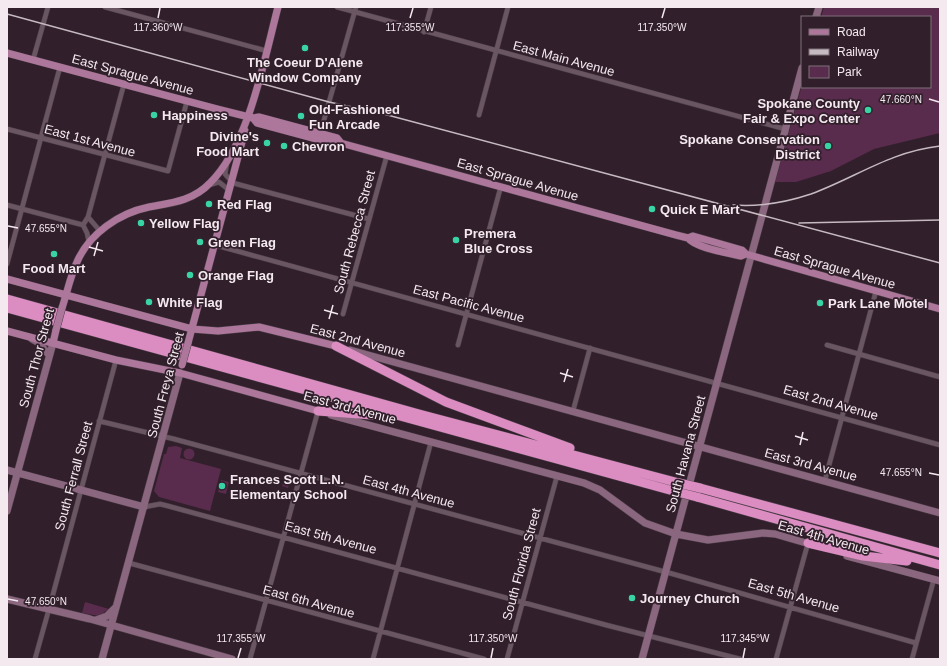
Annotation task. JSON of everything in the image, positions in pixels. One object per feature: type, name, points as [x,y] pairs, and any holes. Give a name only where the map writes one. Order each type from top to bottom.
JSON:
[{"type":"highway","points":[[7,299],[419,414],[657,477]]},
{"type":"highway","points":[[7,308],[408,418],[678,487],[939,565]]},
{"type":"highway","points":[[336,346],[446,402],[491,420],[657,477],[678,487]]},
{"type":"highway","points":[[318,411],[408,418]]},
{"type":"highway","points":[[698,493],[940,553]]},
{"type":"highway","points":[[808,543],[863,556],[939,565]]},
{"type":"main road","points":[[209,185],[228,161],[250,118],[278,7]]},
{"type":"main road","name":"East Sprague Avenue","points":[[7,53],[250,118],[257,123],[335,144],[341,143],[501,186],[688,238],[692,243],[741,256],[748,255],[940,309]]},
{"type":"main road","name":"East Sprague Avenue","points":[[250,118],[259,117],[337,138],[341,143]]},
{"type":"main road","name":"South Freya Street","points":[[180,373],[250,118]]},
{"type":"main road","name":"South Thor Street","points":[[53,343],[77,261],[89,242],[100,231],[129,213],[149,207],[180,202],[209,185]]},
{"type":"main road","name":"East 2nd Avenue","points":[[7,279],[192,329],[218,331],[259,326],[336,346]]},
{"type":"main road","name":"East 3rd Avenue","points":[[7,331],[116,360],[180,373],[318,411]]},
{"type":"street","points":[[33,60],[48,7]]},
{"type":"street","points":[[105,7],[267,51]]},
{"type":"street","name":"East Main Avenue","points":[[337,7],[355,9],[424,32],[785,129]]},
{"type":"street","points":[[424,32],[431,7]]},
{"type":"street","points":[[479,115],[508,7]]},
{"type":"street","points":[[320,134],[355,9]]},
{"type":"street","points":[[7,264],[60,67]]},
{"type":"street","name":"South Havana Street","points":[[642,659],[700,446],[748,255],[801,72]]},
{"type":"street","points":[[82,225],[88,217],[124,84]]},
{"type":"street","name":"East 1st Avenue","points":[[7,129],[168,172],[187,101]]},
{"type":"street","name":"South Rebecca Street","points":[[343,314],[387,155]]},
{"type":"street","points":[[228,161],[225,174],[233,183],[369,219]]},
{"type":"street","points":[[209,185],[220,182],[230,191]]},
{"type":"street","points":[[458,345],[501,186]]},
{"type":"street","points":[[7,205],[82,225],[87,233],[89,242]]},
{"type":"street","points":[[88,217],[100,231]]},
{"type":"street","name":"East Pacific Avenue","points":[[215,245],[716,382]]},
{"type":"street","points":[[825,480],[876,291]]},
{"type":"street","points":[[24,336],[39,343],[49,355]]},
{"type":"street","name":"South Thor Street","points":[[7,511],[53,343]]},
{"type":"street","points":[[827,345],[940,377]]},
{"type":"street","name":"East 2nd Avenue","points":[[336,346],[700,446]]},
{"type":"street","points":[[573,411],[590,348]]},
{"type":"street","name":"South Ferrall Street","points":[[52,598],[116,360]]},
{"type":"street","name":"South Freya Street","points":[[102,659],[180,373]]},
{"type":"street","name":"East 2nd Avenue","points":[[716,382],[940,445]]},
{"type":"street","points":[[250,659],[318,411]]},
{"type":"street","name":"East 3rd Avenue","points":[[318,411],[556,476],[600,490],[644,523],[676,534]]},
{"type":"street","name":"East 4th Avenue","points":[[99,421],[163,438],[174,439],[666,573]]},
{"type":"street","points":[[373,659],[431,442]]},
{"type":"street","name":"East 3rd Avenue","points":[[700,446],[940,513]]},
{"type":"street","name":"East 5th Avenue","points":[[7,470],[144,507],[160,504],[648,636]]},
{"type":"street","name":"South Florida Street","points":[[507,659],[556,476]]},
{"type":"street","name":"East 4th Avenue","points":[[676,534],[708,540],[763,533],[808,543],[861,560],[937,580]]},
{"type":"street","points":[[776,659],[808,543]]},
{"type":"street","name":"East 6th Avenue","points":[[129,562],[484,659]]},
{"type":"street","name":"East 5th Avenue","points":[[666,573],[916,643]]},
{"type":"street","points":[[912,659],[937,580]]},
{"type":"street","points":[[7,599],[90,619],[232,659]]},
{"type":"street","points":[[90,619],[100,620],[107,616],[117,602]]},
{"type":"street","points":[[36,659],[49,609]]},
{"type":"street","points":[[648,636],[740,659]]},
{"type":"green space","name":"Spokane County Fair & Expo Center","points":[[824,7],[940,7],[940,133],[874,149],[831,171],[796,182],[775,182],[801,88],[931,88],[931,16],[821,16]]},
{"type":"green space","points":[[176,446],[182,448],[180,458],[221,469],[210,511],[159,497],[154,491],[164,454],[166,454],[168,447]]},
{"type":"green space","points":[[187,449],[191,449],[193,450],[193,458],[187,459],[184,456],[184,452]]},
{"type":"green space","points":[[285,477],[291,478],[288,488],[282,486]]},
{"type":"green space","points":[[221,480],[229,482],[226,494],[218,492]]},
{"type":"green space","points":[[85,602],[109,609],[99,616],[82,613]]},
{"type":"railway","points":[[7,14],[329,102],[380,113],[940,263]]},
{"type":"railway","points":[[733,205],[763,205],[802,197],[828,187],[889,159],[922,149],[940,146]]},
{"type":"railway","points":[[799,223],[940,220]]},
{"type":"place","name":"The Coeur D'Alene Window Company","points":[[305,48]]},
{"type":"place","name":"Spokane County Fair & Expo Center","points":[[868,110]]},
{"type":"place","name":"Happiness","points":[[154,115]]},
{"type":"place","name":"Old-Fashioned Fun Arcade","points":[[301,116]]},
{"type":"place","name":"Divine's Food Mart","points":[[267,143]]},
{"type":"place","name":"Chevron","points":[[284,146]]},
{"type":"place","name":"Spokane Conservation District","points":[[828,146]]},
{"type":"place","name":"Red Flag","points":[[209,204]]},
{"type":"place","name":"Quick E Mart","points":[[652,209]]},
{"type":"place","name":"Yellow Flag","points":[[141,223]]},
{"type":"place","name":"Premera Blue Cross","points":[[456,240]]},
{"type":"place","name":"Green Flag","points":[[200,242]]},
{"type":"place","name":"Food Mart","points":[[54,254]]},
{"type":"place","name":"Orange Flag","points":[[190,275]]},
{"type":"place","name":"White Flag","points":[[149,302]]},
{"type":"place","name":"Park Lane Motel","points":[[820,303]]},
{"type":"place","name":"Frances Scott L.N. Elementary School","points":[[222,486]]},
{"type":"place","name":"Journey Church","points":[[632,598]]}]
